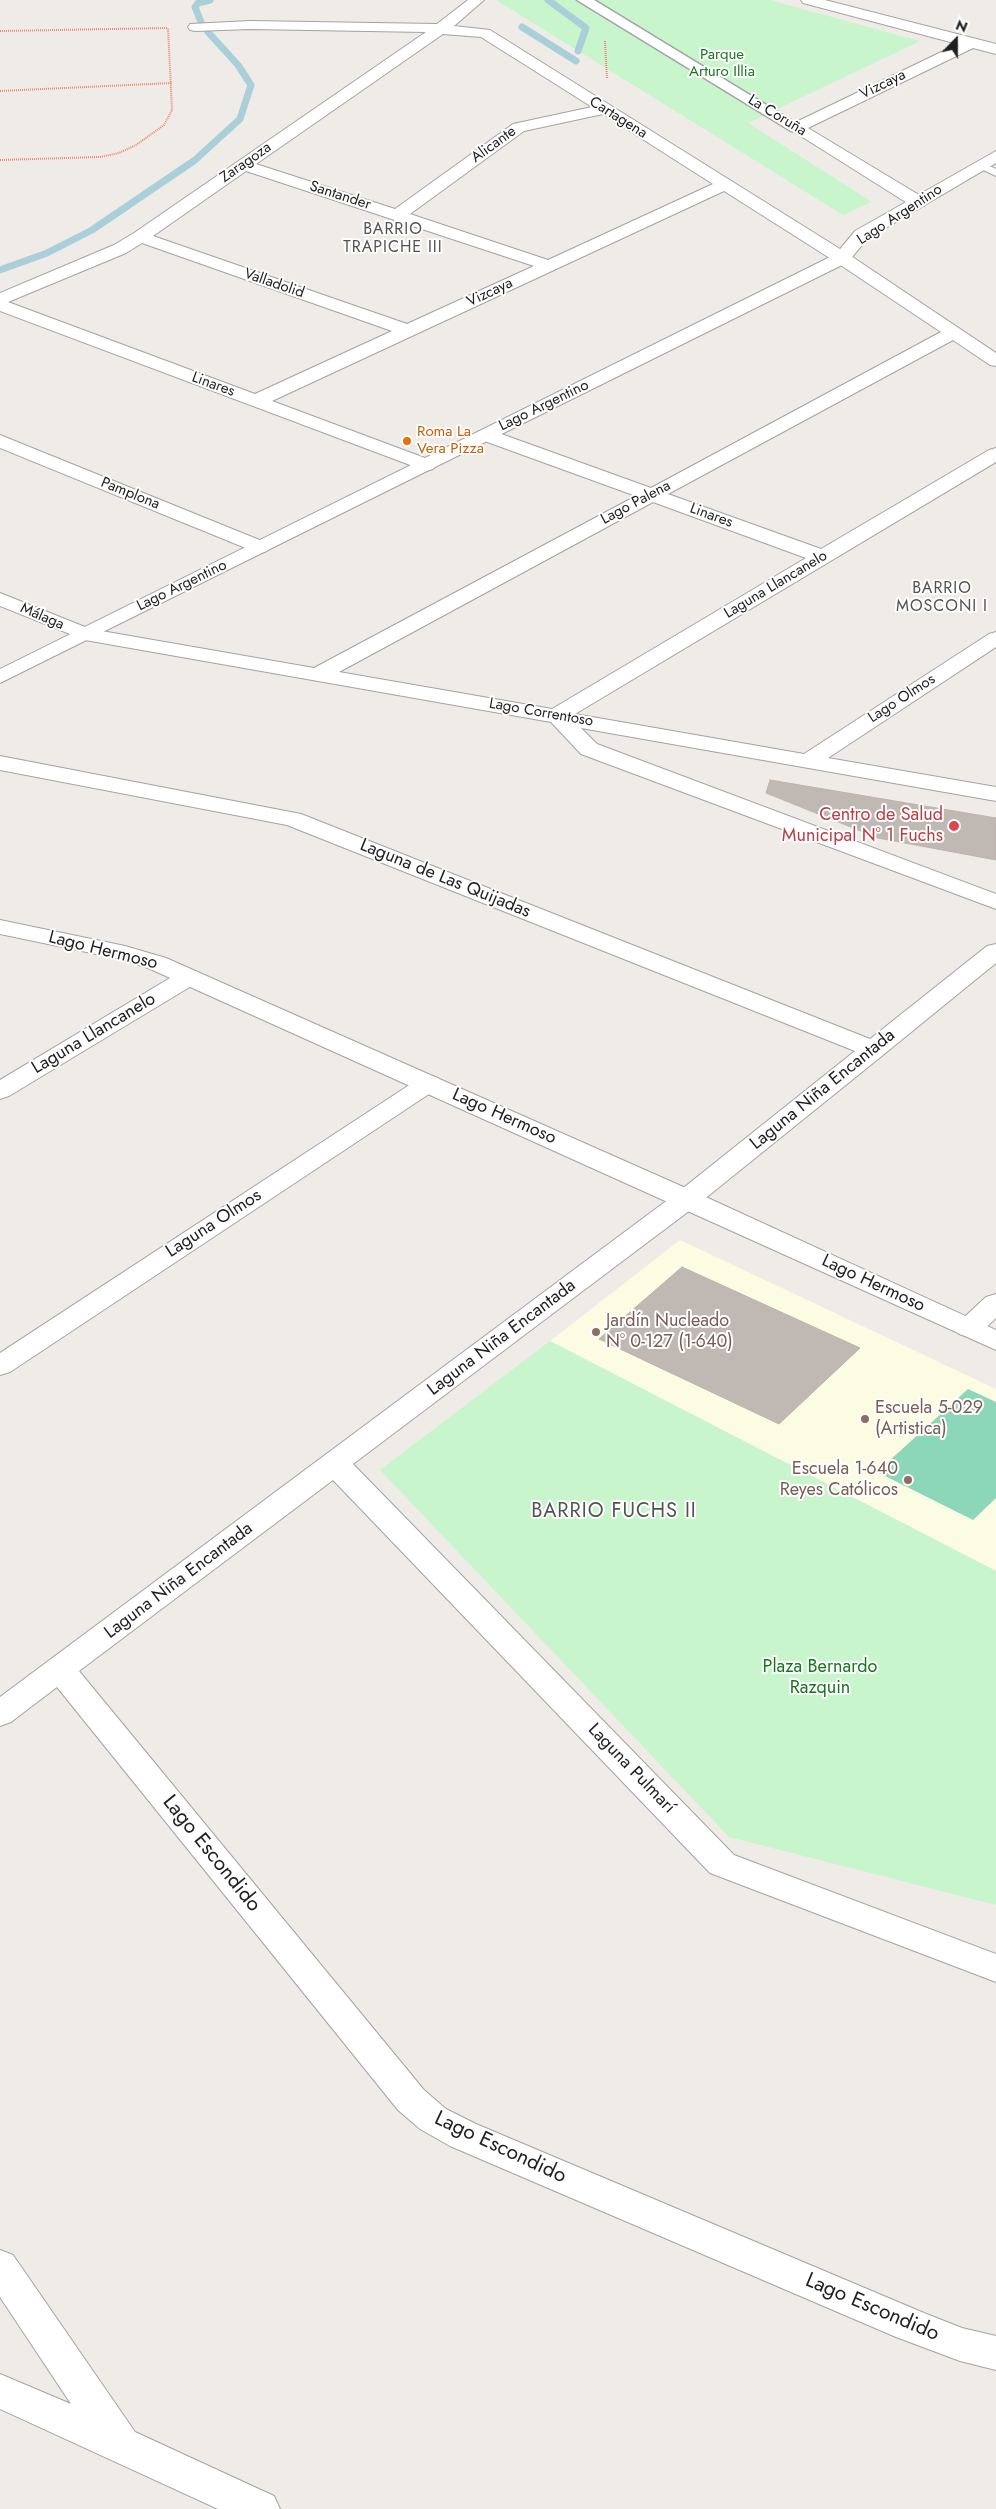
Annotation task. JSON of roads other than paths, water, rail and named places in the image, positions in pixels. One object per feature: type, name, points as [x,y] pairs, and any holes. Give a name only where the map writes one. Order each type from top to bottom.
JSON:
[{"type":"street","name":"Zaragoza","points":[[0,299],[120,249],[140,237],[442,28],[477,0]]},
{"type":"street","name":"La Coruña","points":[[584,0],[918,202]]},
{"type":"street","points":[[808,0],[996,49]]},
{"type":"street","name":"Cartagena","points":[[194,27],[250,25],[442,28],[485,33],[842,258],[996,361]]},
{"type":"street","name":"Vizcaya","points":[[796,128],[971,43]]},
{"type":"street","name":"Alicante","points":[[398,216],[518,126],[604,109]]},
{"type":"street","name":"Lago Argentino","points":[[0,677],[842,258],[861,236],[996,156]]},
{"type":"street","name":"Santander","points":[[244,165],[550,266]]},
{"type":"street","name":"Vizcaya","points":[[256,401],[724,185]]},
{"type":"street","name":"Valladolid","points":[[140,237],[409,331]]},
{"type":"street","name":"Linares","points":[[0,305],[426,464]]},
{"type":"street","name":"Lago Palena","points":[[319,674],[953,332]]},
{"type":"street","name":"Linares","points":[[486,435],[824,556]]},
{"type":"street","name":"Pamplona","points":[[0,441],[260,547]]},
{"type":"street","name":"Laguna Llancanelo","points":[[557,716],[590,694],[996,454]]},
{"type":"street","name":"Málaga","points":[[0,599],[85,634]]},
{"type":"street","name":"Lago Correntoso","points":[[85,634],[996,794]]},
{"type":"street","name":"Lago Olmos","points":[[808,761],[996,638]]},
{"type":"street","points":[[557,716],[588,749],[996,902]]},
{"type":"street","points":[[706,793],[676,773],[674,766],[676,759],[686,752],[723,746]]},
{"type":"street","name":"Laguna de Las Quijadas","points":[[0,763],[293,819],[874,1050]]},
{"type":"street","name":"Lago Hermoso","points":[[0,927],[125,953],[189,977],[687,1199],[996,1341]]},
{"type":"street","name":"Laguna Niña Encantada","points":[[0,1714],[336,1464],[687,1199],[996,951]]},
{"type":"street","name":"Laguna Llancanelo","points":[[0,1091],[189,977]]},
{"type":"street","name":"Laguna Olmos","points":[[0,1366],[429,1083]]},
{"type":"street","points":[[969,1328],[996,1303]]},
{"type":"street","name":"Laguna Pulmarí","points":[[336,1464],[722,1864],[996,1968]]},
{"type":"street","name":"Lago Escondido","points":[[61,1670],[411,2100],[433,2119],[472,2139],[910,2325],[960,2344],[996,2353]]},
{"type":"street","points":[[0,2266],[121,2446]]},
{"type":"street","points":[[0,2392],[260,2509]]},
{"type":"lane","points":[[981,164],[996,173]]},
{"type":"waterway","points":[[201,22],[195,7],[198,3],[210,0]]},
{"type":"waterway","points":[[548,0],[586,28],[578,51]]},
{"type":"waterway","points":[[522,27],[576,61]]},
{"type":"waterway","points":[[0,270],[47,253],[92,230],[195,160],[240,119],[251,85],[238,65],[208,32]]},
{"type":"place","name":"Roma La Vera Pizza","points":[[407,441]]},
{"type":"place","name":"Centro de Salud Municipal N° 1 Fuchs","points":[[954,826]]},
{"type":"place","name":"Jardín Nucleado N° 0-127 (1-640)","points":[[596,1332]]},
{"type":"place","name":"Escuela 5-029 (Artistica)","points":[[865,1419]]},
{"type":"place","name":"Escuela 1-640 Reyes Católicos","points":[[908,1480]]},
{"type":"district","name":"BARRIO TRAPICHE III","points":[[393,239]]},
{"type":"district","name":"BARRIO MOSCONI I","points":[[942,598]]},
{"type":"district","name":"BARRIO FUCHS II","points":[[614,1512]]},
{"type":"park label","name":"Parque Arturo Illia","points":[[722,64]]},
{"type":"park label","name":"Plaza Bernardo Razquin","points":[[820,1678]]}]
